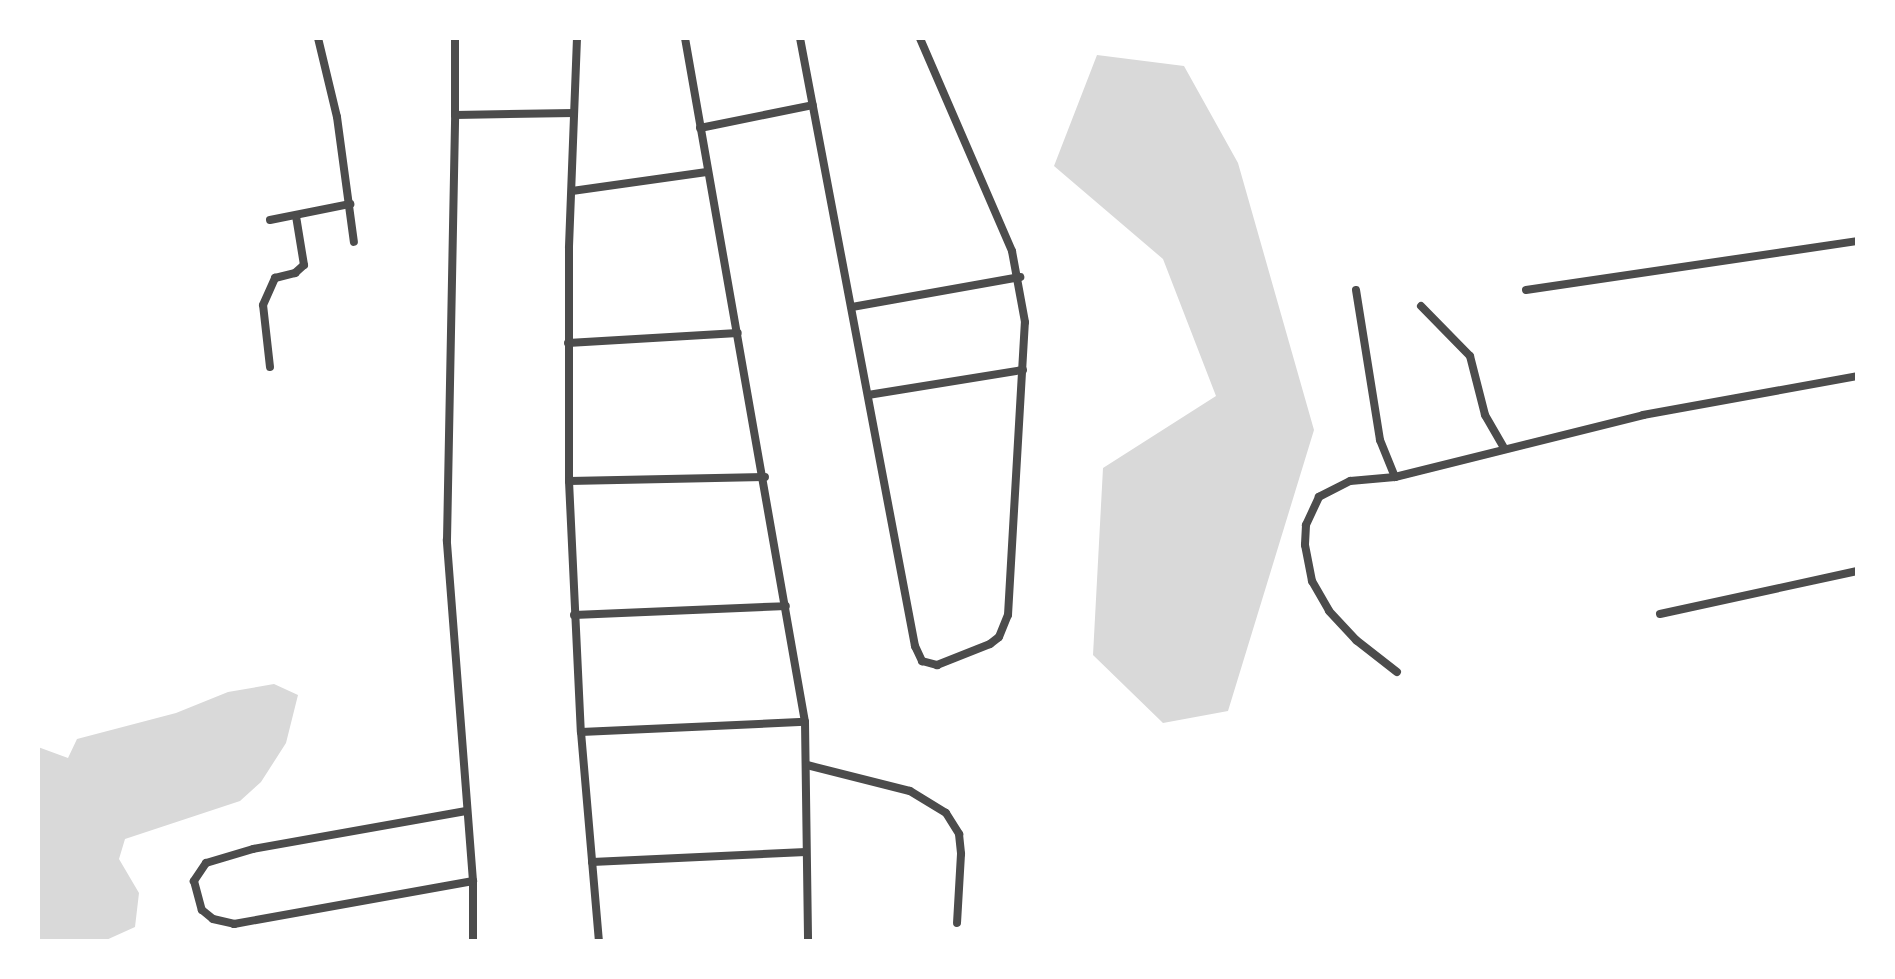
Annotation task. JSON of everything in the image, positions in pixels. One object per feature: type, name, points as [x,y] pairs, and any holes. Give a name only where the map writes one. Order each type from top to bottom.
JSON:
[{"type":"street","points":[[318,38],[338,117],[354,242]]},
{"type":"street","points":[[455,38],[445,467],[473,881],[473,942]]},
{"type":"street","points":[[577,38],[568,343],[569,482],[581,732],[599,942]]},
{"type":"street","points":[[685,38],[765,477],[804,722],[808,942]]},
{"type":"street","points":[[800,38],[914,646],[922,661],[937,665],[990,644],[1004,628],[1010,596],[1023,370],[1020,278],[920,38]]},
{"type":"street","points":[[700,128],[813,105]]},
{"type":"street","points":[[454,115],[574,113]]},
{"type":"street","points":[[572,191],[707,172]]},
{"type":"street","points":[[270,220],[350,204]]},
{"type":"street","points":[[270,367],[263,305],[275,278],[295,273],[304,265],[296,216]]},
{"type":"street","points":[[1526,290],[1858,241]]},
{"type":"street","points":[[852,307],[1020,278]]},
{"type":"street","points":[[1356,290],[1380,440],[1395,477]]},
{"type":"street","points":[[1421,306],[1470,356],[1486,414],[1506,449]]},
{"type":"street","points":[[568,343],[738,333]]},
{"type":"street","points":[[868,395],[1023,370]]},
{"type":"street","points":[[1397,672],[1356,640],[1329,611],[1312,582],[1305,545],[1306,525],[1319,496],[1350,481],[1395,477],[1643,415],[1858,376]]},
{"type":"street","points":[[569,482],[765,477]]},
{"type":"street","points":[[1660,614],[1858,572]]},
{"type":"street","points":[[574,615],[786,606]]},
{"type":"street","points":[[581,732],[804,722]]},
{"type":"street","points":[[807,765],[910,791],[946,813],[959,834],[958,923]]},
{"type":"street","points":[[466,811],[236,853],[206,864],[194,881],[202,910],[213,919],[234,924],[473,881]]},
{"type":"street","points":[[592,862],[806,852]]},
{"type":"shaded area","points":[[1097,55],[1184,66],[1238,163],[1314,430],[1228,711],[1163,723],[1093,655],[1103,468],[1216,396],[1163,259],[1054,166]]},
{"type":"shaded area","points":[[274,684],[298,695],[286,743],[261,782],[240,801],[125,839],[119,859],[139,893],[135,927],[104,941],[38,941],[38,747],[68,758],[77,739],[176,713],[228,692]]}]
